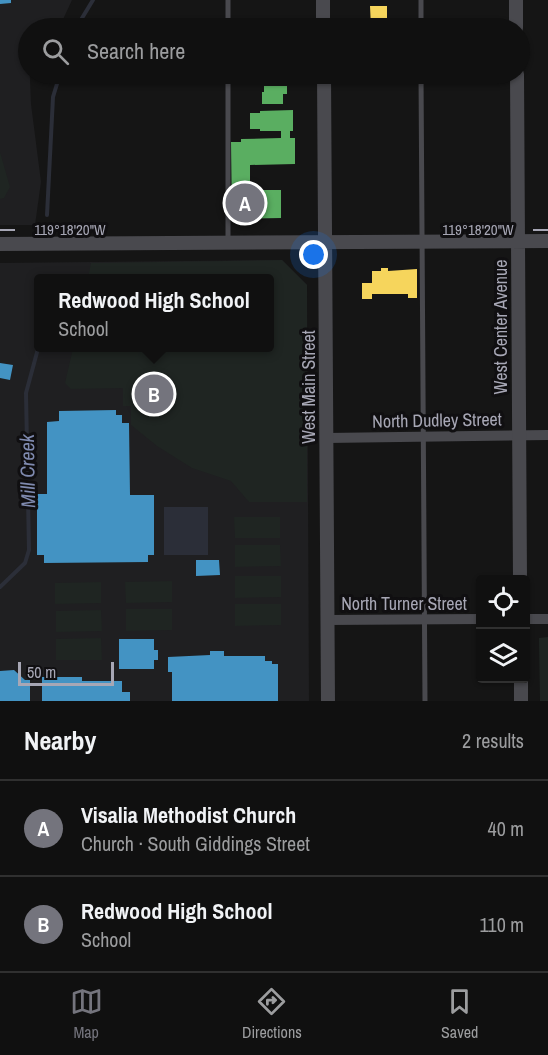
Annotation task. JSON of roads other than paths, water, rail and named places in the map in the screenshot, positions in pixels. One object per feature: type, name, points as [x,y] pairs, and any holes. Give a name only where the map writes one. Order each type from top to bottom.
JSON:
[{"type":"street","points":[[323,0],[323,18]]},
{"type":"street","points":[[516,0],[516,18]]},
{"type":"street","name":"West Main Street","points":[[324,84],[328,701]]},
{"type":"street","name":"West Center Avenue","points":[[517,84],[520,575]]},
{"type":"street","points":[[0,244],[548,241]]},
{"type":"street","name":"North Dudley Street","points":[[326,438],[548,435]]},
{"type":"street","name":"North Turner Street","points":[[327,620],[476,619]]},
{"type":"street","points":[[530,619],[548,619]]},
{"type":"street","points":[[521,683],[521,701]]},
{"type":"lane","points":[[228,0],[228,18]]},
{"type":"lane","points":[[421,0],[421,18]]},
{"type":"lane","points":[[228,84],[228,242]]},
{"type":"lane","points":[[421,84],[425,701]]},
{"type":"waterway","name":"Mill Creek","points":[[82,18],[93,0]]},
{"type":"waterway","name":"Mill Creek","points":[[47,215],[53,97],[57,84]]},
{"type":"waterway","name":"Mill Creek","points":[[0,587],[25,563],[29,550],[26,393],[37,352]]},
{"type":"place","name":"Visalia Methodist Church","points":[[245,203]]},
{"type":"place","name":"Redwood High School","points":[[154,394]]}]
